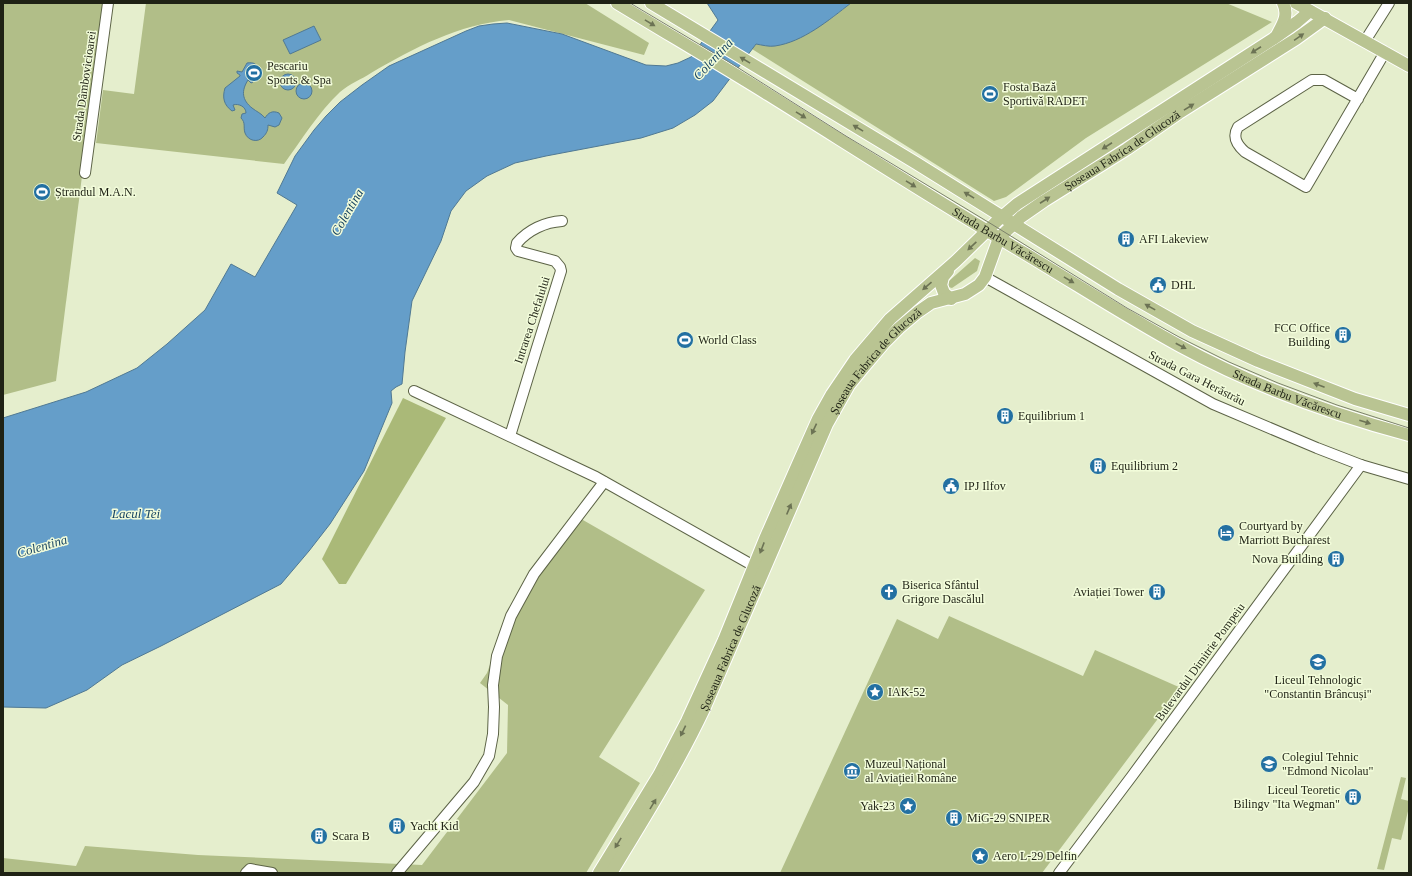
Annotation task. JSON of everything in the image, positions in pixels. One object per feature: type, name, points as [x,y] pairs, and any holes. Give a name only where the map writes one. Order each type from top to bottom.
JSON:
[{"type":"main road","name":"Strada Barbu Văcărescu","points":[[617,3],[768,94],[999,238],[1136,321],[1181,346],[1215,364],[1312,404],[1382,428],[1409,435]]},
{"type":"main road","name":"Strada Barbu Văcărescu","points":[[651,3],[1003,216],[1142,303],[1222,346],[1355,399],[1409,415]]},
{"type":"main road","points":[[1276,37],[1286,16],[1283,3]]},
{"type":"main road","points":[[1296,3],[1409,66]]},
{"type":"main road","name":"Șoseaua Fabrica de Glucoză","points":[[611,873],[688,744],[704,709],[759,569],[765,539],[818,419],[841,380],[855,360],[890,319],[956,261],[1003,216],[1039,189],[1276,37],[1298,22],[1310,10]]},
{"type":"main road","name":"Șoseaua Fabrica de Glucoză","points":[[599,873],[673,751],[724,640],[790,508],[827,424],[849,385],[871,358],[904,324],[931,303],[939,300],[951,299],[965,294],[982,282],[999,238],[1029,211],[1296,39],[1325,18]]},
{"type":"main road","points":[[951,299],[944,293],[941,286],[943,277],[956,261]]},
{"type":"street","name":"Strada Dâmbovicioarei","points":[[85,173],[108,3]]},
{"type":"street","points":[[1365,41],[1389,3]]},
{"type":"street","points":[[1358,99],[1324,80],[1312,80],[1238,127],[1235,135],[1236,140],[1238,145],[1245,152],[1306,187],[1358,99],[1375,70],[1385,52]]},
{"type":"street","name":"Intrarea Chefalului","points":[[510,436],[561,271],[560,267],[555,261],[518,251],[516,248],[517,243],[527,233],[540,226],[562,221]]},
{"type":"street","name":"Strada Gara Herăstrău","points":[[985,277],[1213,404],[1361,465],[1409,479]]},
{"type":"street","points":[[414,391],[604,482],[759,569]]},
{"type":"street","name":"Bulevardul Dimitrie Pompeiu","points":[[1059,873],[1137,770],[1361,465]]},
{"type":"street","points":[[397,873],[474,782],[489,756],[493,734],[493,685],[497,656],[511,616],[534,574],[604,482]]},
{"type":"street","points":[[248,871],[272,873]]},
{"type":"green space","name":"Ștrandul M.A.N.","points":[[3,3],[104,3],[56,381],[3,395]]},
{"type":"green space","name":"Pescariu Sports & Spa","points":[[146,3],[585,3],[649,43],[644,55],[509,20],[472,26],[420,46],[344,89],[317,117],[284,164],[96,143],[103,90],[134,94]]},
{"type":"green space","name":"Fosta Bază Sportivă RADET","points":[[851,3],[1226,3],[1272,22],[1086,138],[1006,197],[994,201],[752,49],[756,44],[774,46],[832,18]]},
{"type":"green space","points":[[975,258],[980,261],[977,271],[952,288],[948,287],[949,281]]},
{"type":"green space","points":[[403,398],[446,418],[346,584],[339,584],[322,559]]},
{"type":"green space","points":[[576,516],[705,590],[599,757],[640,783],[586,873],[3,873],[3,858],[76,866],[85,846],[198,855],[422,865],[507,753],[508,705],[480,683],[487,673],[506,621]]},
{"type":"green space","points":[[949,616],[1083,676],[1095,650],[1181,688],[1042,873],[780,873],[897,619],[938,639]]},
{"type":"green space","points":[[1401,777],[1406,778],[1401,799],[1409,801],[1409,807],[1401,840],[1392,838],[1384,870],[1377,869]]},
{"type":"water","name":"Lacul Tei","points":[[707,3],[851,3],[815,29],[796,40],[773,46],[756,44],[713,101],[695,115],[673,128],[641,138],[515,163],[487,176],[466,191],[451,211],[441,241],[412,301],[402,384],[391,391],[392,403],[364,471],[330,524],[281,584],[122,665],[87,690],[46,708],[3,707],[3,418],[86,392],[137,368],[167,344],[205,310],[231,264],[255,277],[297,205],[277,193],[295,156],[314,130],[340,102],[389,66],[479,26],[507,23],[562,34],[646,65],[666,66],[678,63],[691,57],[718,20]]},
{"type":"water","points":[[314,26],[321,40],[290,54],[283,40]]},
{"type":"water","points":[[247,63],[256,65],[257,69],[251,77],[253,82],[251,83],[248,80],[244,88],[244,99],[252,108],[265,118],[269,113],[274,112],[279,113],[282,118],[279,125],[275,127],[268,125],[265,134],[258,140],[253,140],[246,136],[244,123],[241,118],[242,114],[246,113],[245,109],[240,105],[233,105],[235,110],[232,111],[225,104],[224,98],[225,88],[240,76],[237,71],[242,72]]},
{"type":"water","points":[[288,74],[294,76],[296,82],[294,88],[288,90],[282,88],[280,82],[282,76]]},
{"type":"water","points":[[304,83],[310,85],[312,91],[310,97],[304,99],[298,97],[296,91],[298,85]]},
{"type":"tram line","points":[[630,3],[729,62],[846,136],[1127,308],[1179,337],[1229,362],[1278,383],[1337,405],[1409,428]]},
{"type":"place","name":"Pescariu Sports & Spa","points":[[254,73]]},
{"type":"place","name":"Fosta Bază Sportivă RADET","points":[[990,94]]},
{"type":"place","name":"Ștrandul M.A.N.","points":[[42,192]]},
{"type":"place","name":"AFI Lakeview","points":[[1126,239]]},
{"type":"place","name":"DHL","points":[[1158,285]]},
{"type":"place","name":"FCC Office Building","points":[[1343,335]]},
{"type":"place","name":"World Class","points":[[685,340]]},
{"type":"place","name":"Equilibrium 1","points":[[1005,416]]},
{"type":"place","name":"Equilibrium 2","points":[[1098,466]]},
{"type":"place","name":"IPJ Ilfov","points":[[951,486]]},
{"type":"place","name":"Courtyard by Marriott Bucharest","points":[[1226,533]]},
{"type":"place","name":"Nova Building","points":[[1336,559]]},
{"type":"place","name":"Biserica Sfântul Grigore Dascălul","points":[[889,592]]},
{"type":"place","name":"Aviației Tower","points":[[1157,592]]},
{"type":"place","name":"Liceul Tehnologic \"Constantin Brâncuși\"","points":[[1318,662]]},
{"type":"place","name":"IAK-52","points":[[875,692]]},
{"type":"place","name":"Colegiul Tehnic \"Edmond Nicolau\"","points":[[1269,764]]},
{"type":"place","name":"Muzeul Național al Aviației Române","points":[[852,771]]},
{"type":"place","name":"Liceul Teoretic Bilingv \"Ita Wegman\"","points":[[1353,797]]},
{"type":"place","name":"Yak-23","points":[[908,806]]},
{"type":"place","name":"MiG-29 SNIPER","points":[[954,818]]},
{"type":"place","name":"Yacht Kid","points":[[397,826]]},
{"type":"place","name":"Scara B","points":[[319,836]]},
{"type":"place","name":"Aero L-29 Delfin","points":[[980,856]]},
{"type":"water label","name":"Colentina","points":[[713,59]]},
{"type":"water label","name":"Colentina","points":[[347,212]]},
{"type":"water label","name":"Colentina","points":[[42,546]]}]
